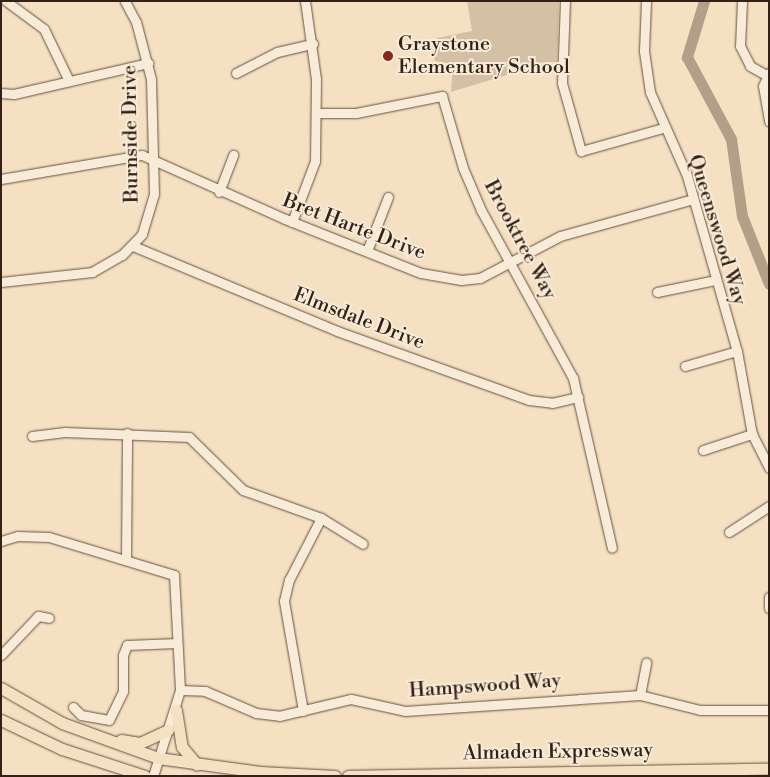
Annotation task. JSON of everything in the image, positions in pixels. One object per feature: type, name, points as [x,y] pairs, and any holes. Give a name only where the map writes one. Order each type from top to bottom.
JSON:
[{"type":"main road","points":[[1,688],[107,742],[158,758],[197,765],[335,776]]},
{"type":"main road","points":[[176,710],[182,747],[197,765]]},
{"type":"main road","points":[[1,720],[53,745],[144,776]]},
{"type":"main road","points":[[107,742],[140,743],[168,730]]},
{"type":"main road","points":[[111,765],[117,776]]},
{"type":"main road","name":"Almaden Expressway","points":[[348,776],[769,768]]},
{"type":"street","points":[[6,1],[44,29],[69,81]]},
{"type":"street","name":"Burnside Drive","points":[[1,282],[77,277],[106,266],[133,246],[152,207],[148,63],[125,1]]},
{"type":"street","points":[[292,222],[315,161],[316,113],[313,44],[305,1]]},
{"type":"street","points":[[565,1],[562,83],[581,151],[663,128]]},
{"type":"street","name":"Queenswood Way","points":[[646,1],[646,72],[663,128],[693,199],[737,351],[752,434],[769,468]]},
{"type":"street","points":[[742,1],[740,46],[750,66],[768,74],[763,106],[769,121]]},
{"type":"street","points":[[236,73],[277,52],[313,44]]},
{"type":"street","points":[[1,93],[14,94],[148,63]]},
{"type":"street","name":"Brooktree Way","points":[[316,113],[356,113],[442,96],[463,168],[510,263],[566,362],[578,397],[612,548]]},
{"type":"street","name":"Bret Harte Drive","points":[[1,179],[124,155],[150,157],[219,192],[292,222],[421,273],[461,280],[480,278],[560,236],[693,199]]},
{"type":"street","points":[[219,192],[232,155]]},
{"type":"street","points":[[367,251],[388,197]]},
{"type":"street","name":"Elmsdale Drive","points":[[133,246],[337,331],[529,400],[552,403],[578,397]]},
{"type":"street","points":[[656,292],[664,294],[715,280]]},
{"type":"street","points":[[685,366],[737,351]]},
{"type":"street","points":[[32,436],[127,433],[189,438],[243,490],[321,518],[363,544]]},
{"type":"street","points":[[126,560],[127,433]]},
{"type":"street","points":[[703,450],[752,434]]},
{"type":"street","points":[[729,532],[769,506]]},
{"type":"street","points":[[303,711],[284,601],[289,580],[321,518]]},
{"type":"street","points":[[1,541],[17,536],[49,537],[174,575],[180,690],[176,710],[153,776]]},
{"type":"street","points":[[769,597],[769,608]]},
{"type":"street","points":[[1,655],[38,616],[49,618]]},
{"type":"street","points":[[73,706],[80,715],[108,720],[123,691],[123,655],[127,645],[177,642]]},
{"type":"street","points":[[640,695],[646,663]]},
{"type":"street","name":"Hampswood Way","points":[[180,690],[214,694],[256,713],[279,716],[351,699],[405,711],[640,695],[700,710],[769,710]]},
{"type":"street","points":[[144,776],[158,758]]},
{"type":"shaded area","points":[[467,1],[559,1],[557,62],[507,64],[510,74],[451,92],[453,64],[435,61],[432,46],[437,38],[472,31]]},
{"type":"waterway","points":[[704,1],[687,57],[731,139],[742,216],[769,284]]},
{"type":"place","name":"Graystone Elementary School","points":[[388,56]]}]
